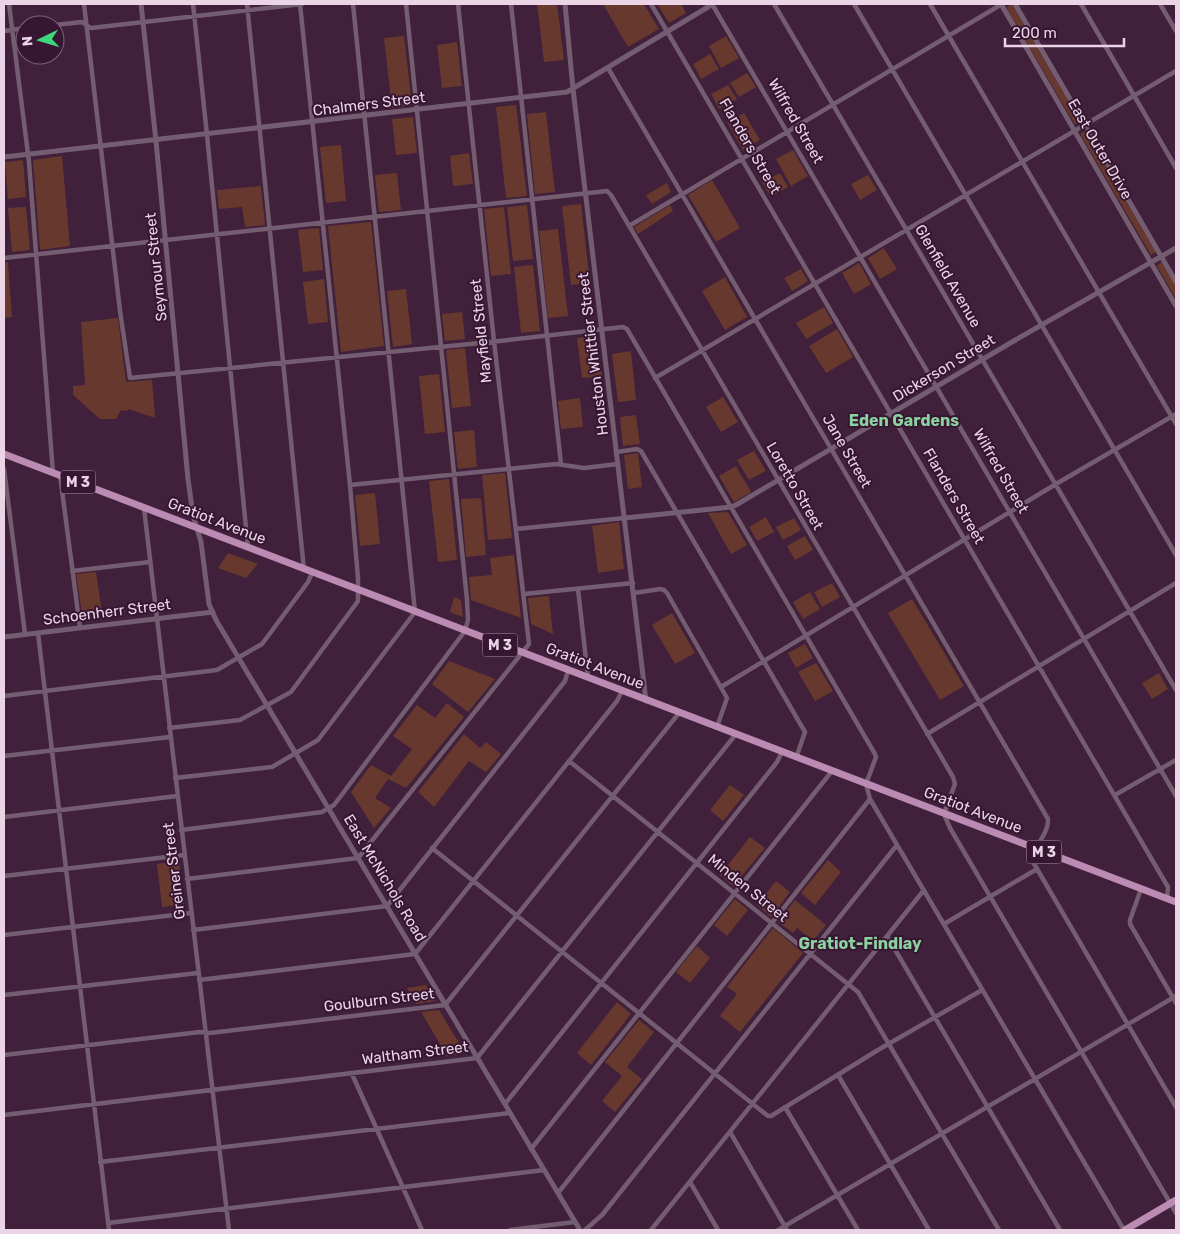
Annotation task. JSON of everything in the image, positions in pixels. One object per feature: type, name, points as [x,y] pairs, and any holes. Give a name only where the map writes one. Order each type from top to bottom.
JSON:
[{"type":"main road","name":"Gratiot Avenue","points":[[4,454],[1176,902]]},
{"type":"main road","points":[[1124,1230],[1173,1202]]},
{"type":"street","points":[[9,4],[28,155],[56,474],[80,628]]},
{"type":"street","points":[[84,4],[130,378],[623,327],[627,329],[875,754],[876,757],[866,784],[870,799],[1124,1230]]},
{"type":"street","name":"Seymour Street","points":[[141,4],[166,241],[188,479],[193,515],[197,528]]},
{"type":"street","points":[[193,4],[208,135],[248,548]]},
{"type":"street","points":[[247,4],[304,570]]},
{"type":"street","points":[[65,24],[82,22],[92,28],[301,4],[350,485],[359,590],[358,601],[290,692],[240,720],[169,728]]},
{"type":"street","points":[[176,778],[272,767],[321,738],[415,612],[353,4]]},
{"type":"street","points":[[181,830],[322,812],[329,809],[347,789],[465,631],[468,620],[442,346],[406,4]]},
{"type":"street","name":"Mayfield Street","points":[[458,4],[529,644],[522,653]]},
{"type":"street","points":[[510,4],[561,464]]},
{"type":"street","name":"Houston Whittier Street","points":[[565,4],[573,89],[646,700]]},
{"type":"street","name":"Flanders Street","points":[[651,4],[816,282],[1168,887],[1166,899]]},
{"type":"street","name":"Chalmers Street","points":[[4,157],[418,111],[567,92],[713,4]]},
{"type":"street","name":"Wilfred Street","points":[[713,4],[1176,796]]},
{"type":"street","name":"Glenfield Avenue","points":[[774,4],[1176,690]]},
{"type":"street","points":[[854,4],[1176,554]]},
{"type":"street","points":[[930,4],[1098,292],[1174,415],[1176,424]]},
{"type":"street","points":[[629,226],[1002,4]]},
{"type":"street","name":"East Outer Drive","points":[[1002,4],[1176,306]]},
{"type":"street","name":"East Outer Drive","points":[[1015,4],[1176,282]]},
{"type":"street","points":[[1081,4],[1176,168]]},
{"type":"street","points":[[1160,4],[1176,31]]},
{"type":"street","points":[[4,31],[15,30]]},
{"type":"street","name":"Jane Street","points":[[608,68],[1048,819],[1045,831],[1036,849]]},
{"type":"street","points":[[656,378],[1176,71]]},
{"type":"street","name":"Loretto Street","points":[[586,193],[607,192],[611,195],[954,780],[953,792],[947,802],[944,814]]},
{"type":"street","points":[[4,258],[586,193]]},
{"type":"street","name":"Dickerson Street","points":[[516,529],[731,507],[778,482],[937,386],[1176,248]]},
{"type":"street","points":[[721,686],[1174,415]]},
{"type":"street","points":[[617,452],[637,449],[641,451],[765,661],[805,732],[796,758]]},
{"type":"street","points":[[350,485],[509,468],[561,464],[584,468],[618,464]]},
{"type":"street","points":[[4,469],[25,634]]},
{"type":"street","name":"Greiner Street","points":[[144,508],[229,1230]]},
{"type":"street","points":[[4,517],[10,516]]},
{"type":"street","name":"East McNichols Road","points":[[197,528],[202,542],[209,604],[213,612],[267,706],[580,1230]]},
{"type":"street","points":[[72,571],[150,562]]},
{"type":"street","points":[[4,696],[213,672],[262,644],[308,582],[312,573]]},
{"type":"street","points":[[524,594],[633,583]]},
{"type":"street","points":[[927,734],[1176,583]]},
{"type":"street","points":[[578,589],[588,678]]},
{"type":"street","points":[[634,592],[660,589],[667,593],[727,698],[717,727]]},
{"type":"street","name":"Schoenherr Street","points":[[4,637],[213,612]]},
{"type":"street","points":[[38,633],[109,1230]]},
{"type":"street","points":[[187,879],[358,858],[522,653]]},
{"type":"street","points":[[194,930],[387,906],[565,681],[568,671]]},
{"type":"street","points":[[199,980],[415,954],[617,701],[622,691]]},
{"type":"street","name":"Goulburn Street","points":[[4,1055],[445,1005],[680,713]]},
{"type":"street","name":"Waltham Street","points":[[4,1115],[477,1058],[736,734]]},
{"type":"street","points":[[4,756],[170,737]]},
{"type":"street","points":[[504,1104],[777,762],[782,752]]},
{"type":"street","points":[[1115,795],[1176,760]]},
{"type":"street","name":"Minden Street","points":[[569,761],[860,995],[999,1230]]},
{"type":"street","points":[[531,1148],[832,771]]},
{"type":"street","points":[[4,817],[178,796]]},
{"type":"street","points":[[558,1193],[870,799]]},
{"type":"street","points":[[944,814],[1082,1052],[1173,1202],[1176,1213]]},
{"type":"street","points":[[584,1230],[602,1215],[898,845]]},
{"type":"street","points":[[432,848],[516,917],[768,1116],[771,1116],[982,990]]},
{"type":"street","points":[[1036,849],[1032,860],[1176,1107]]},
{"type":"street","points":[[4,876],[184,855]]},
{"type":"street","points":[[944,924],[1037,869]]},
{"type":"street","points":[[1141,889],[1130,924],[1175,997],[1176,1003]]},
{"type":"street","points":[[651,1230],[924,890]]},
{"type":"street","points":[[4,935],[191,913]]},
{"type":"street","points":[[887,936],[1060,1230]]},
{"type":"street","points":[[4,995],[198,972]]},
{"type":"street","points":[[778,1230],[786,1228],[890,1164],[1175,997]]},
{"type":"street","points":[[352,1074],[422,1230]]},
{"type":"street","points":[[838,1075],[929,1230]]},
{"type":"street","points":[[785,1107],[858,1230]]},
{"type":"street","points":[[100,1162],[510,1113]]},
{"type":"street","points":[[730,1132],[786,1228]]},
{"type":"street","points":[[108,1223],[544,1170]]},
{"type":"street","points":[[690,1182],[718,1230]]},
{"type":"street","points":[[510,1230],[575,1222]]},
{"type":"shaded area","points":[[537,4],[557,4],[564,60],[544,62]]},
{"type":"shaded area","points":[[603,4],[644,4],[659,29],[628,47]]},
{"type":"shaded area","points":[[657,4],[681,4],[686,13],[669,23]]},
{"type":"shaded area","points":[[1012,4],[1079,123],[1074,123],[1008,11],[1007,7]]},
{"type":"shaded area","points":[[404,36],[412,105],[392,108],[384,38]]},
{"type":"shaded area","points":[[726,36],[739,58],[721,68],[709,46]]},
{"type":"shaded area","points":[[457,42],[462,86],[442,88],[437,45]]},
{"type":"shaded area","points":[[710,54],[719,69],[701,79],[693,64]]},
{"type":"shaded area","points":[[747,73],[756,87],[739,97],[730,83]]},
{"type":"shaded area","points":[[728,85],[737,99],[719,109],[711,94]]},
{"type":"shaded area","points":[[516,105],[527,196],[506,198],[496,107]]},
{"type":"shaded area","points":[[546,112],[555,192],[535,194],[527,114]]},
{"type":"shaded area","points":[[744,113],[760,140],[743,150],[727,122]]},
{"type":"shaded area","points":[[413,117],[417,153],[396,155],[392,119]]},
{"type":"shaded area","points":[[1085,131],[1156,252],[1151,255],[1081,136],[1081,133]]},
{"type":"shaded area","points":[[341,145],[346,201],[326,203],[320,147]]},
{"type":"shaded area","points":[[793,150],[808,176],[791,186],[776,159]]},
{"type":"shaded area","points":[[469,153],[473,184],[453,186],[450,156]]},
{"type":"shaded area","points":[[62,156],[70,246],[40,250],[33,160]]},
{"type":"shaded area","points":[[23,160],[26,197],[8,199],[5,162]]},
{"type":"shaded area","points":[[397,173],[401,210],[379,212],[375,175]]},
{"type":"shaded area","points":[[780,173],[788,187],[771,197],[762,182]]},
{"type":"shaded area","points":[[868,175],[877,190],[860,200],[851,184]]},
{"type":"shaded area","points":[[712,180],[740,228],[716,242],[688,195]]},
{"type":"shaded area","points":[[667,183],[671,192],[652,204],[646,195]]},
{"type":"shaded area","points":[[261,186],[265,225],[245,227],[242,207],[219,209],[217,190]]},
{"type":"shaded area","points":[[581,204],[590,283],[571,285],[562,206]]},
{"type":"shaded area","points":[[527,205],[533,259],[513,261],[507,207]]},
{"type":"shaded area","points":[[670,205],[673,211],[638,234],[634,227]]},
{"type":"shaded area","points":[[26,207],[30,250],[12,252],[8,208]]},
{"type":"shaded area","points":[[504,207],[511,274],[491,276],[484,209]]},
{"type":"shaded area","points":[[371,222],[384,346],[341,352],[328,226]]},
{"type":"shaded area","points":[[319,228],[323,270],[303,272],[298,230]]},
{"type":"shaded area","points":[[558,229],[568,316],[548,318],[539,231]]},
{"type":"shaded area","points":[[884,248],[897,269],[880,279],[868,258]]},
{"type":"shaded area","points":[[8,262],[12,317],[4,318],[4,263]]},
{"type":"shaded area","points":[[1161,262],[1176,286],[1176,299],[1157,266]]},
{"type":"shaded area","points":[[859,263],[871,284],[854,294],[842,273]]},
{"type":"shaded area","points":[[533,265],[540,331],[521,333],[514,267]]},
{"type":"shaded area","points":[[801,269],[808,281],[792,291],[784,278]]},
{"type":"shaded area","points":[[725,277],[747,317],[725,330],[702,291]]},
{"type":"shaded area","points":[[324,279],[328,322],[308,324],[303,282]]},
{"type":"shaded area","points":[[406,289],[412,344],[393,347],[387,291]]},
{"type":"shaded area","points":[[824,307],[833,323],[806,339],[796,323]]},
{"type":"shaded area","points":[[462,312],[465,339],[445,341],[442,314]]},
{"type":"shaded area","points":[[118,318],[126,382],[152,380],[155,418],[129,409],[127,411],[121,410],[116,419],[100,419],[73,395],[73,386],[85,385],[81,322]]},
{"type":"shaded area","points":[[837,329],[853,357],[826,373],[809,346]]},
{"type":"shaded area","points":[[597,335],[602,376],[582,378],[577,338]]},
{"type":"shaded area","points":[[465,348],[471,406],[452,408],[446,350]]},
{"type":"shaded area","points":[[631,351],[636,400],[618,402],[612,354]]},
{"type":"shaded area","points":[[439,374],[445,432],[425,434],[419,376]]},
{"type":"shaded area","points":[[723,397],[738,422],[721,432],[706,407]]},
{"type":"shaded area","points":[[580,398],[583,427],[561,429],[558,401]]},
{"type":"shaded area","points":[[636,415],[640,444],[623,446],[620,417]]},
{"type":"shaded area","points":[[474,430],[477,467],[458,469],[454,432]]},
{"type":"shaded area","points":[[754,451],[766,471],[749,480],[737,460]]},
{"type":"shaded area","points":[[638,453],[642,487],[628,489],[624,455]]},
{"type":"shaded area","points":[[736,466],[751,492],[734,502],[719,476]]},
{"type":"shaded area","points":[[505,473],[512,538],[488,540],[482,475]]},
{"type":"shaded area","points":[[449,479],[457,560],[438,562],[429,481]]},
{"type":"shaded area","points":[[375,493],[380,544],[360,546],[355,495]]},
{"type":"shaded area","points":[[481,498],[486,555],[466,557],[461,499]]},
{"type":"shaded area","points":[[728,512],[747,545],[731,554],[708,513]]},
{"type":"shaded area","points":[[766,517],[774,532],[757,541],[749,527]]},
{"type":"shaded area","points":[[794,518],[801,530],[783,540],[776,527]]},
{"type":"shaded area","points":[[619,522],[624,569],[598,573],[592,526]]},
{"type":"shaded area","points":[[805,536],[813,550],[795,560],[787,546]]},
{"type":"shaded area","points":[[228,553],[258,564],[246,578],[218,568]]},
{"type":"shaded area","points":[[514,555],[521,618],[471,600],[469,577],[492,575],[490,558]]},
{"type":"shaded area","points":[[96,572],[103,619],[83,621],[76,574]]},
{"type":"shaded area","points":[[832,583],[840,597],[822,607],[814,592]]},
{"type":"shaded area","points":[[810,592],[820,609],[803,619],[793,602]]},
{"type":"shaded area","points":[[549,596],[553,634],[531,624],[528,598]]},
{"type":"shaded area","points":[[454,597],[461,600],[463,617],[450,612]]},
{"type":"shaded area","points":[[912,599],[964,686],[940,700],[888,613]]},
{"type":"shaded area","points":[[672,613],[695,653],[675,664],[652,625]]},
{"type":"shaded area","points":[[805,644],[813,658],[796,668],[788,653]]},
{"type":"shaded area","points":[[449,661],[495,679],[468,712],[432,684]]},
{"type":"shaded area","points":[[816,663],[833,691],[815,701],[798,672]]},
{"type":"shaded area","points":[[1159,673],[1168,689],[1152,699],[1142,683]]},
{"type":"shaded area","points":[[447,703],[464,717],[406,788],[388,779],[375,798],[391,808],[374,828],[351,792],[371,765],[391,776],[412,749],[393,736],[417,705],[435,718]]},
{"type":"shaded area","points":[[464,734],[480,748],[486,742],[501,754],[486,772],[469,761],[434,807],[418,792]]},
{"type":"shaded area","points":[[730,785],[744,795],[723,821],[710,810]]},
{"type":"shaded area","points":[[750,837],[765,848],[733,886],[720,875]]},
{"type":"shaded area","points":[[828,860],[841,872],[815,905],[801,893]]},
{"type":"shaded area","points":[[179,861],[184,904],[162,907],[157,864]]},
{"type":"shaded area","points":[[776,881],[790,892],[771,917],[757,905]]},
{"type":"shaded area","points":[[735,899],[748,910],[727,936],[714,925]]},
{"type":"shaded area","points":[[795,900],[826,925],[813,941],[797,928],[793,933],[778,922]]},
{"type":"shaded area","points":[[773,928],[803,953],[740,1032],[720,1016],[737,994],[727,987]]},
{"type":"shaded area","points":[[697,946],[710,958],[690,983],[676,972]]},
{"type":"shaded area","points":[[426,985],[436,1001],[416,1004],[407,988]]},
{"type":"shaded area","points":[[617,1002],[631,1014],[591,1065],[577,1053]]},
{"type":"shaded area","points":[[439,1010],[465,1053],[447,1056],[421,1012]]},
{"type":"shaded area","points":[[639,1020],[654,1032],[627,1067],[642,1079],[615,1112],[602,1101],[622,1076],[605,1062]]},
{"type":"district","name":"Eden Gardens","points":[[904,420]]},
{"type":"district","name":"Gratiot-Findlay","points":[[860,943]]}]
